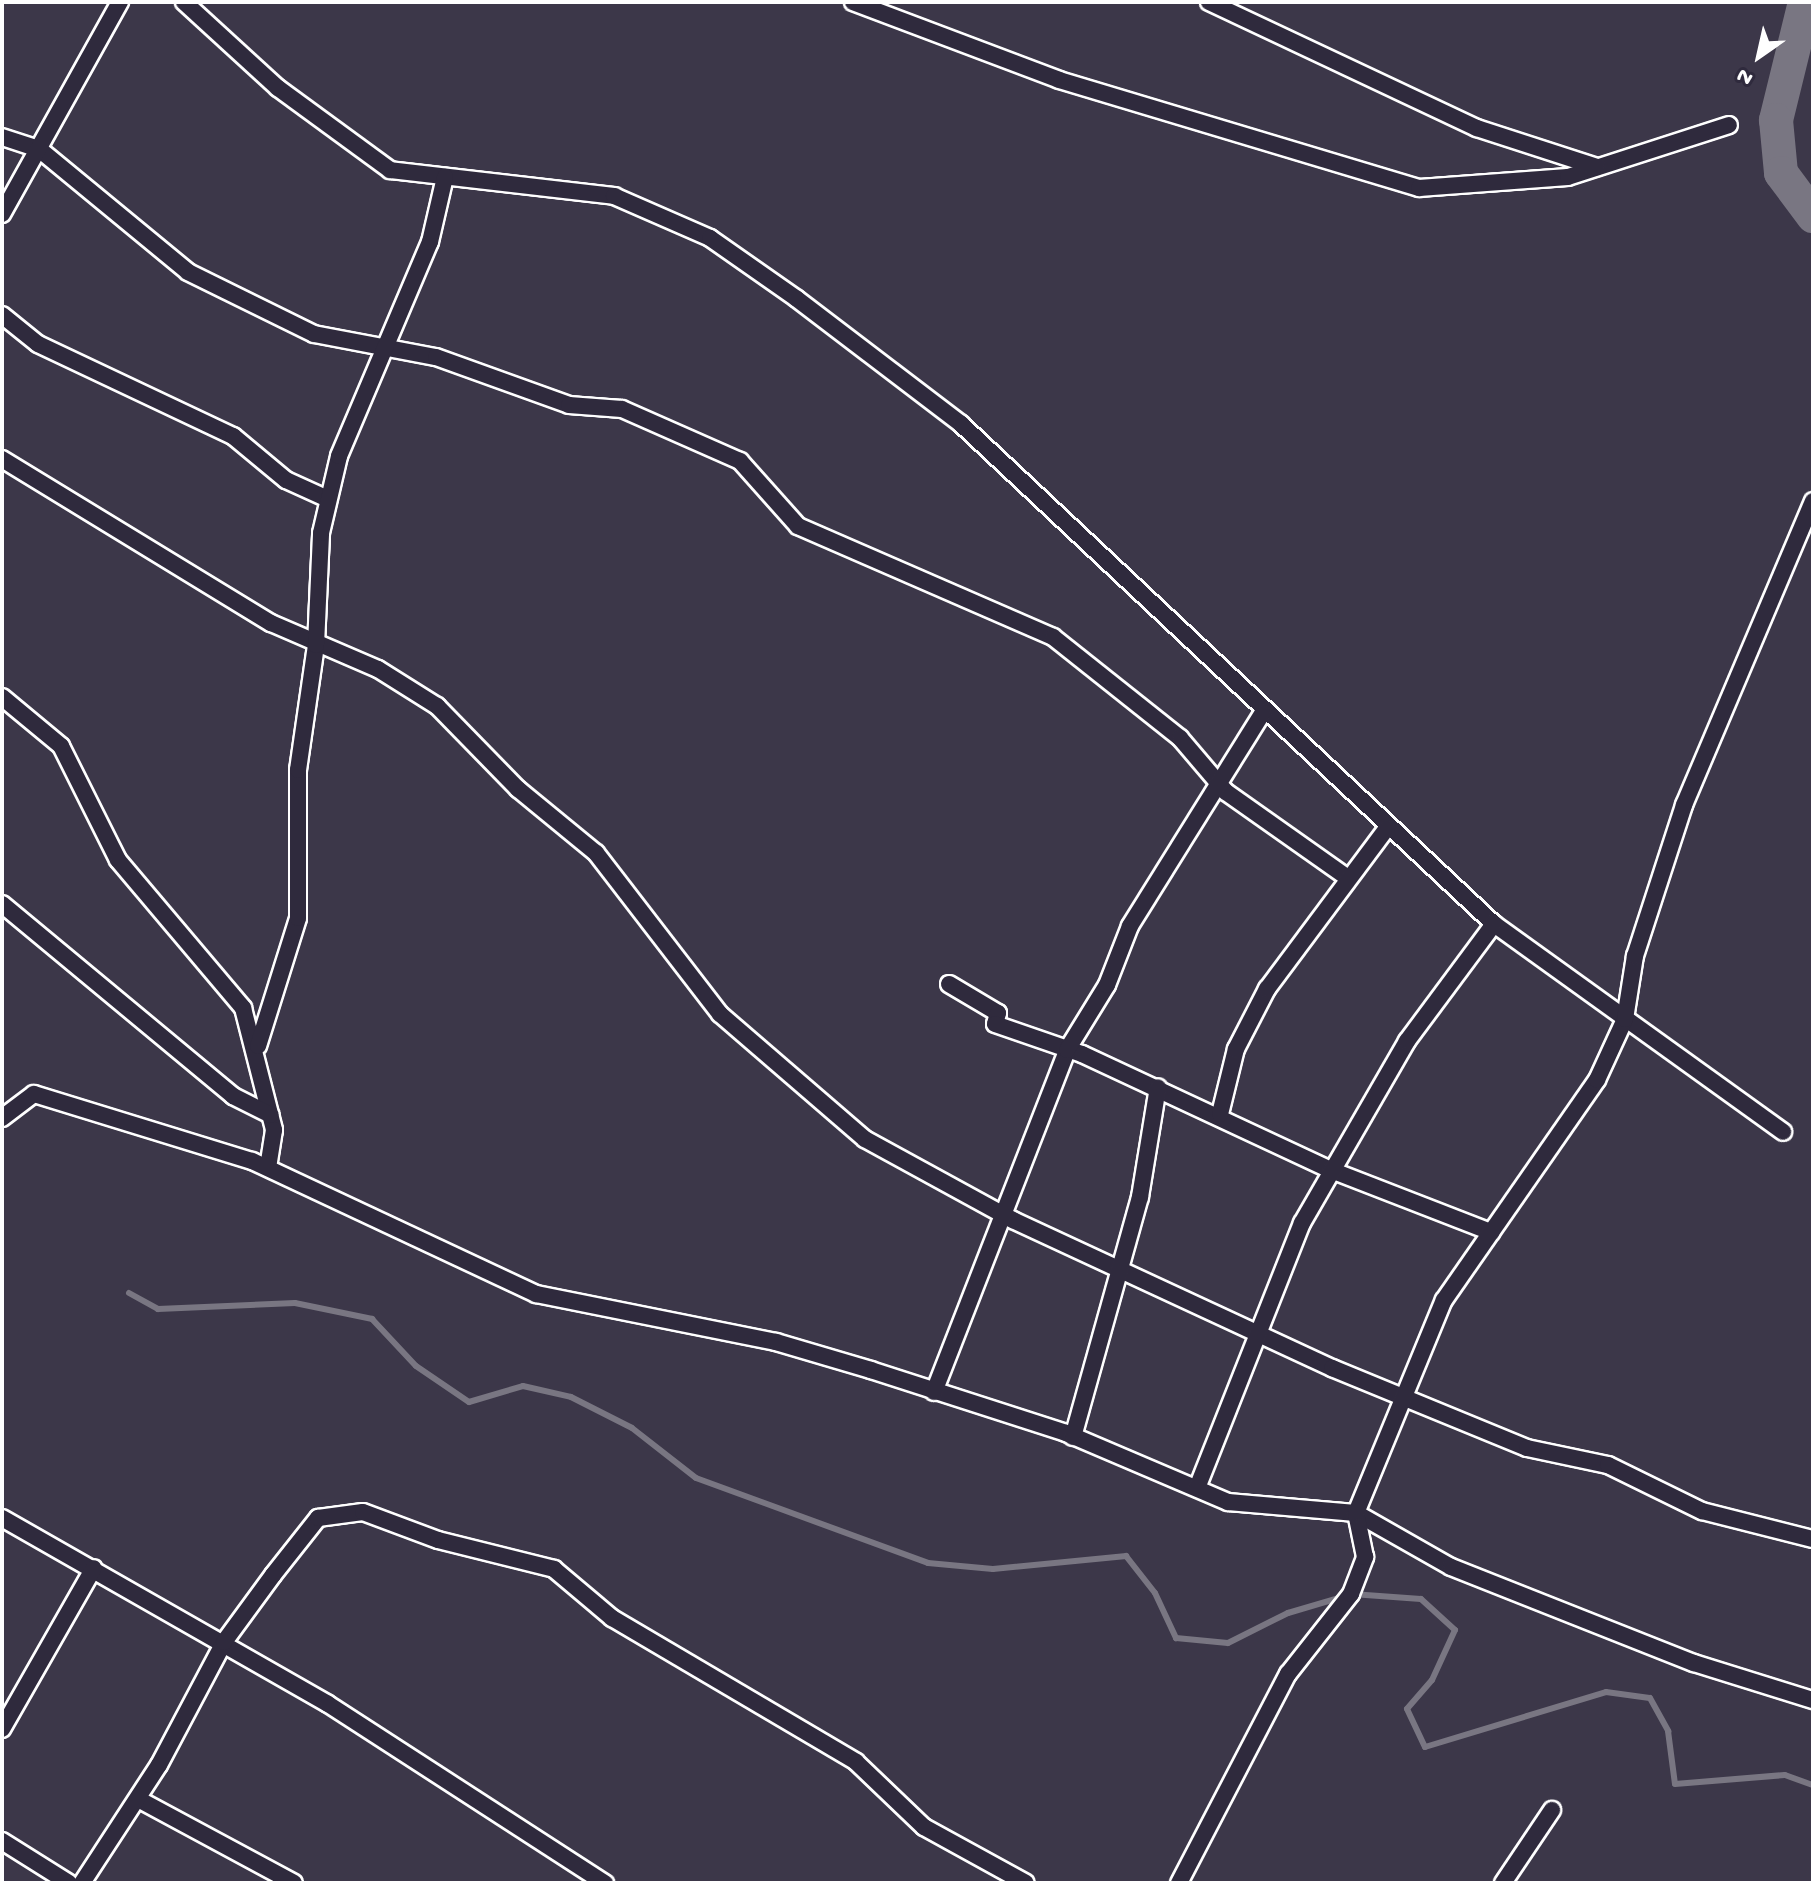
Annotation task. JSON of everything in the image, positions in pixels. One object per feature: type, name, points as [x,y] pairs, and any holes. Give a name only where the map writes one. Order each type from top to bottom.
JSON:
[{"type":"street","points":[[2,214],[120,2]]},
{"type":"street","points":[[184,2],[278,88],[390,170],[614,196],[710,238],[961,424],[1262,714],[1494,924],[1783,1132]]},
{"type":"street","points":[[853,2],[1059,80],[1419,188],[1568,177],[1729,125]]},
{"type":"street","points":[[1209,2],[1477,128],[1597,167]]},
{"type":"street","points":[[2,137],[39,149],[188,272],[314,334],[384,346],[569,405],[622,409],[740,461],[798,526],[1053,637],[1180,738],[1220,785],[1348,878]]},
{"type":"street","points":[[258,1046],[298,918],[298,770],[316,645],[328,499],[384,346],[430,242],[445,177]]},
{"type":"street","points":[[2,315],[38,344],[233,436],[286,480],[328,499]]},
{"type":"street","points":[[2,459],[316,645],[378,669],[437,706],[518,789],[596,853],[720,1014],[785,1074],[865,1139],[1007,1217],[1119,1272],[1259,1330],[1407,1399],[1527,1448],[1608,1465],[1702,1511],[1813,1539]]},
{"type":"street","points":[[1179,1883],[1288,1674],[1351,1594],[1365,1557],[1356,1513],[1407,1399],[1444,1300],[1597,1080],[1625,1019],[1635,956],[1684,805],[1813,501]]},
{"type":"street","points":[[2,697],[61,746],[118,860],[243,1008],[258,1046],[271,1115],[268,1168]]},
{"type":"street","points":[[934,1392],[1007,1217],[1067,1050],[1107,985],[1130,926],[1262,714]]},
{"type":"street","points":[[1220,1114],[1236,1049],[1267,989],[1387,828]]},
{"type":"street","points":[[2,904],[233,1096],[271,1115]]},
{"type":"street","points":[[1197,1488],[1259,1330],[1331,1170],[1407,1041],[1494,924]]},
{"type":"street","points":[[949,984],[998,1013],[995,1024],[1158,1087],[1220,1114],[1331,1170],[1491,1232]]},
{"type":"street","points":[[1073,1437],[1119,1272],[1158,1087]]},
{"type":"street","points":[[2,1118],[34,1094],[268,1168],[412,1242],[464,1256],[536,1294],[776,1342],[1073,1437],[1228,1502],[1356,1513],[1451,1567],[1694,1663],[1813,1700]]},
{"type":"street","points":[[82,1883],[138,1799],[224,1642],[318,1518],[363,1512],[438,1540],[554,1569],[612,1618],[856,1762],[924,1827],[1026,1883]]},
{"type":"street","points":[[2,1518],[224,1642],[605,1883]]},
{"type":"street","points":[[2,1729],[94,1568]]},
{"type":"street","points":[[138,1799],[294,1883]]},
{"type":"street","points":[[1503,1883],[1552,1810]]},
{"type":"street","points":[[2,1841],[69,1883]]},
{"type":"waterway","points":[[1805,2],[1776,120],[1781,173],[1813,216]]},
{"type":"waterway","points":[[129,1293],[158,1309],[295,1303],[372,1319],[416,1366],[469,1402],[523,1386],[571,1397],[632,1428],[696,1478],[928,1563],[993,1569],[1126,1556],[1155,1593],[1176,1638],[1228,1643],[1288,1613],[1342,1597]]},
{"type":"waterway","points":[[1352,1594],[1421,1599],[1455,1630],[1432,1680],[1407,1709],[1425,1747],[1606,1692],[1650,1698],[1668,1731],[1675,1784],[1785,1775],[1813,1785]]}]
